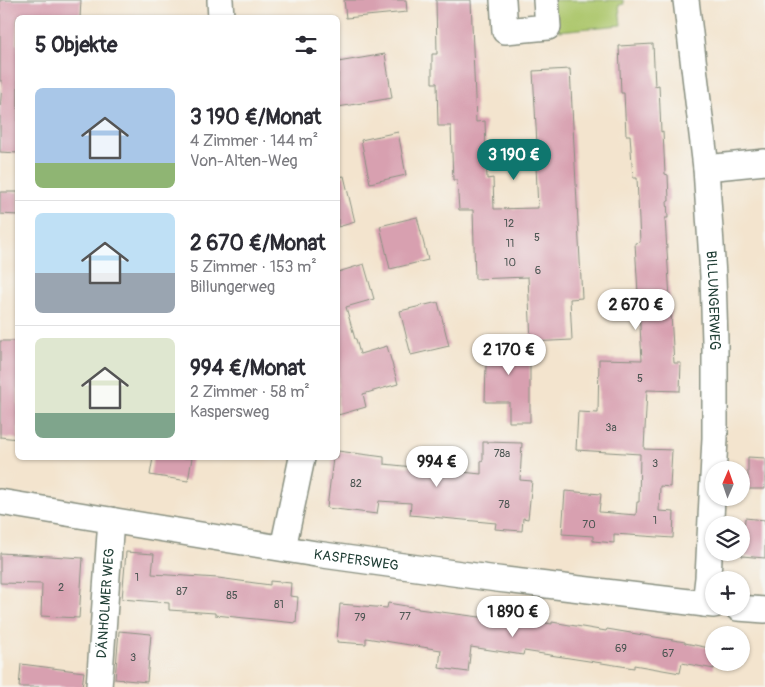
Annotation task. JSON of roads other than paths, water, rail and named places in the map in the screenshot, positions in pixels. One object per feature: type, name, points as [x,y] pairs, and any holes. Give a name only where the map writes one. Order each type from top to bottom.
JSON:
[{"type":"street","points":[[220,0],[221,15]]},
{"type":"street","points":[[503,0],[505,31],[548,27],[546,0]]},
{"type":"street","name":"BILLUNGERWEG","points":[[686,0],[706,168],[713,276],[715,438],[708,571]]},
{"type":"street","points":[[706,168],[765,162]]},
{"type":"street","points":[[283,548],[302,460]]},
{"type":"street","name":"KASPERSWEG","points":[[0,502],[316,554],[435,571],[705,604]]},
{"type":"street","name":"DÄNHOLMER WEG","points":[[99,687],[111,520]]},
{"type":"street","points":[[750,609],[765,610]]}]
